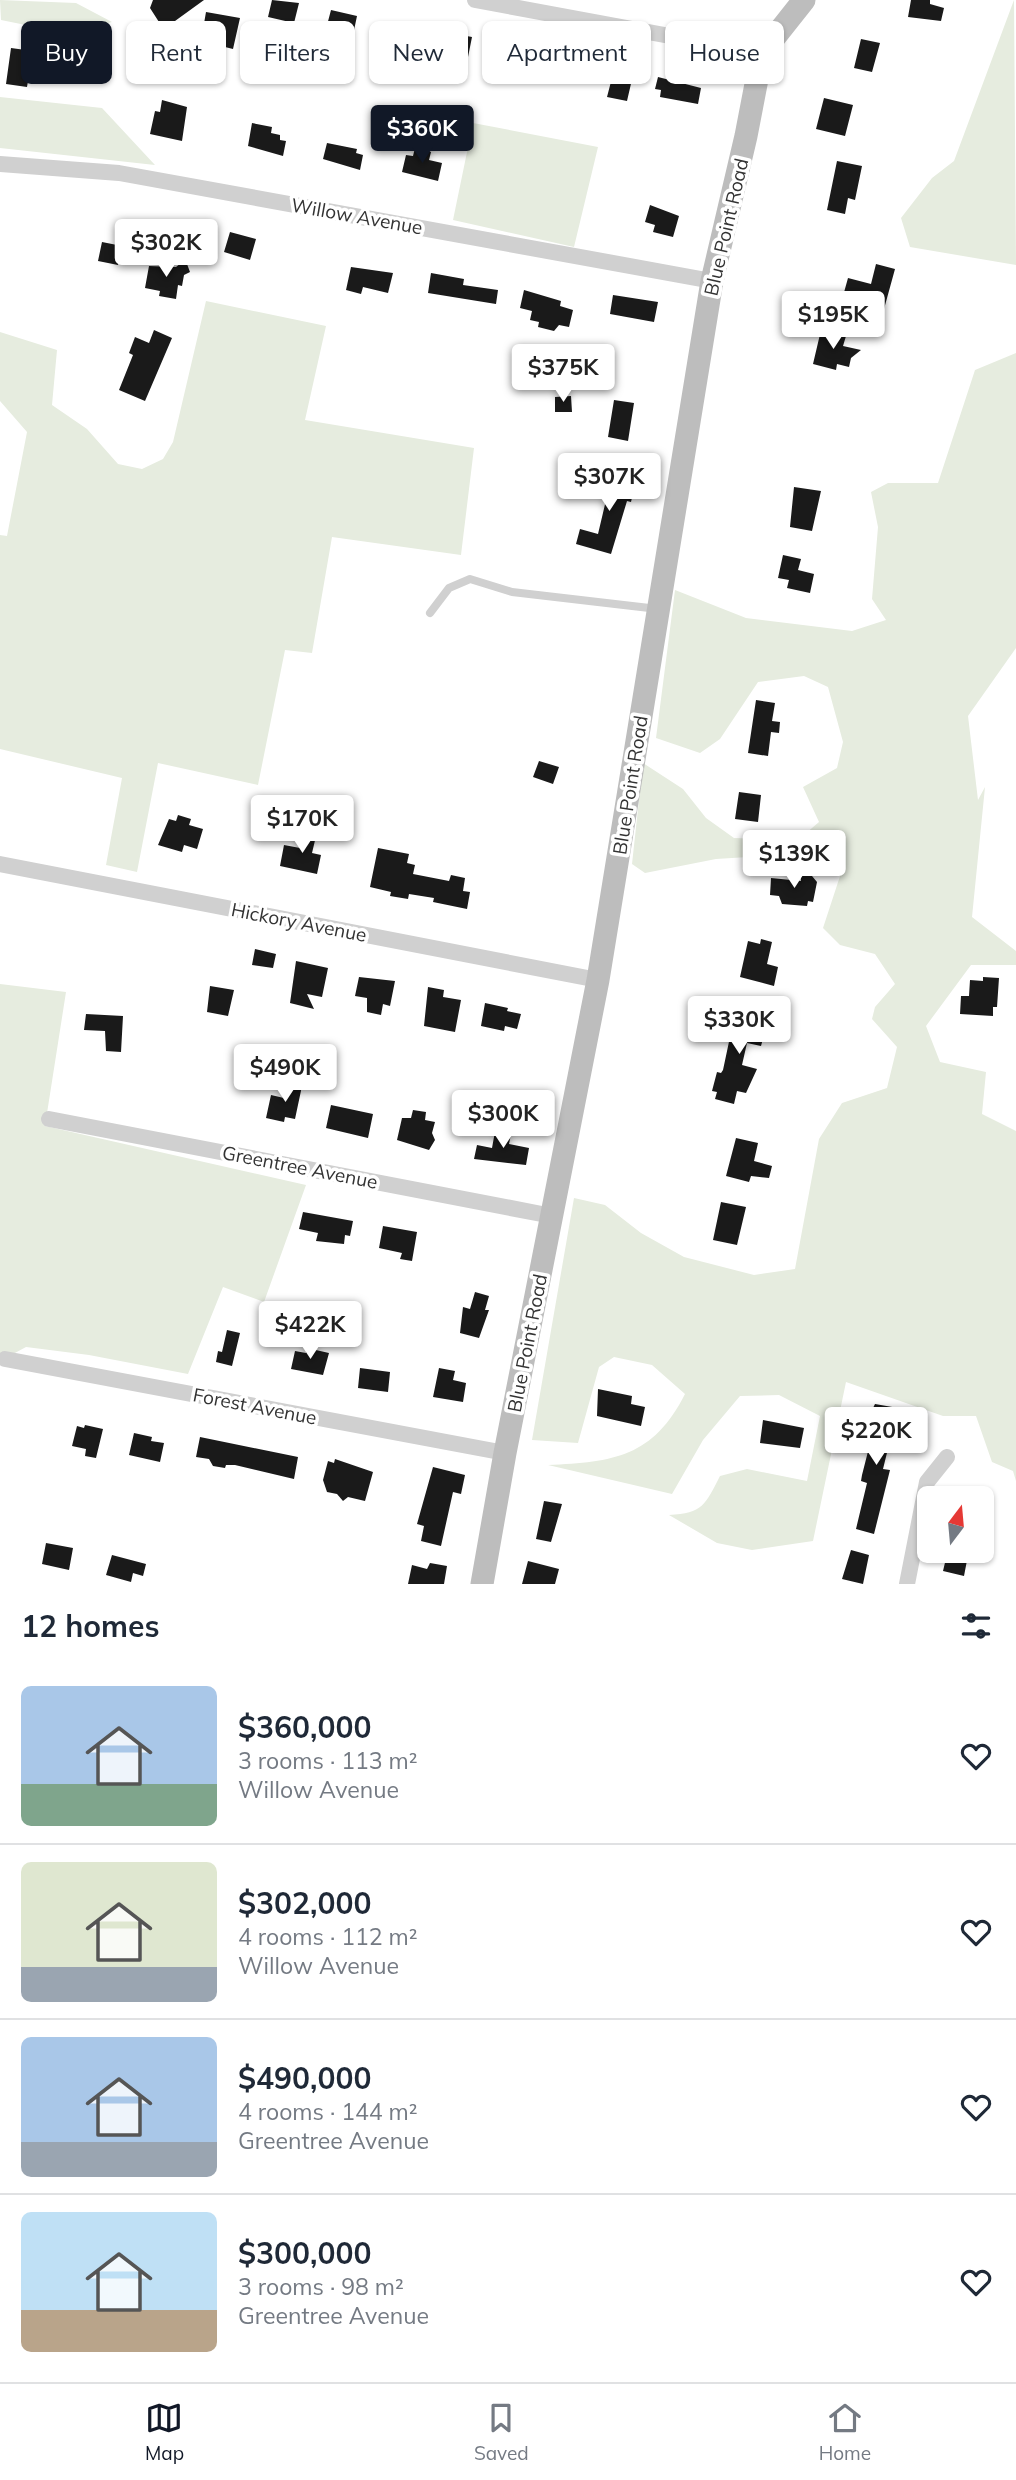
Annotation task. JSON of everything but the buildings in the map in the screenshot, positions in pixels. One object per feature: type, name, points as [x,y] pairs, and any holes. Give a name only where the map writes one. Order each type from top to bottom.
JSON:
[{"type":"street","points":[[475,0],[665,35]]},
{"type":"street","name":"Blue Point Road","points":[[784,25],[804,0]]},
{"type":"street","name":"Blue Point Road","points":[[482,1584],[597,980],[712,281],[747,136],[756,84]]},
{"type":"street","name":"Willow Avenue","points":[[0,164],[119,173],[712,281]]},
{"type":"street","name":"Hickory Avenue","points":[[0,864],[597,980]]},
{"type":"street","name":"Greentree Avenue","points":[[49,1119],[552,1216]]},
{"type":"street","name":"Forest Avenue","points":[[5,1359],[505,1453]]},
{"type":"street","points":[[907,1584],[927,1482],[947,1457]]},
{"type":"lane","points":[[430,613],[449,588],[470,579],[512,592],[658,609]]},
{"type":"shaded area","points":[[0,0],[76,3],[110,21],[21,21],[21,24],[1,20]]},
{"type":"shaded area","points":[[1014,0],[1016,265],[910,247],[901,218],[932,178],[954,161]]},
{"type":"shaded area","points":[[0,97],[102,108],[155,165],[0,148]]},
{"type":"shaded area","points":[[473,123],[598,147],[574,247],[453,220]]},
{"type":"shaded area","points":[[206,301],[326,326],[305,420],[474,448],[461,555],[332,537],[312,653],[285,650],[258,785],[158,763],[137,872],[106,865],[122,778],[0,749],[0,535],[7,536],[27,432],[0,401],[0,332],[57,350],[52,405],[87,429],[118,464],[142,469],[163,459],[173,442]]},
{"type":"shaded area","points":[[1016,353],[1016,648],[968,716],[978,800],[985,787],[972,917],[1016,951],[1016,965],[971,965],[926,1026],[940,1062],[986,1072],[982,1114],[1016,1131],[1016,1481],[1013,1471],[992,1462],[976,1416],[943,1416],[846,1382],[813,1541],[752,1550],[717,1543],[669,1515],[689,1512],[702,1506],[720,1476],[747,1469],[807,1481],[820,1416],[779,1395],[740,1396],[703,1440],[672,1494],[548,1465],[612,1458],[629,1452],[659,1431],[673,1415],[685,1394],[652,1365],[614,1357],[599,1367],[578,1443],[532,1440],[574,1198],[605,1205],[641,1233],[684,1257],[754,1275],[795,1269],[819,1139],[842,1103],[887,1088],[897,1047],[872,1019],[875,1007],[895,984],[875,954],[840,945],[823,928],[842,870],[825,852],[716,859],[645,873],[632,864],[643,763],[683,789],[706,818],[734,838],[798,840],[819,822],[803,787],[837,768],[843,742],[828,687],[804,676],[758,682],[720,739],[700,753],[656,738],[675,590],[746,618],[852,631],[886,620],[872,599],[878,527],[871,492],[888,483],[938,483],[975,370]]},
{"type":"shaded area","points":[[0,984],[66,992],[45,1126],[306,1185],[264,1302],[223,1287],[188,1374],[89,1355],[26,1347],[0,1361]]}]
